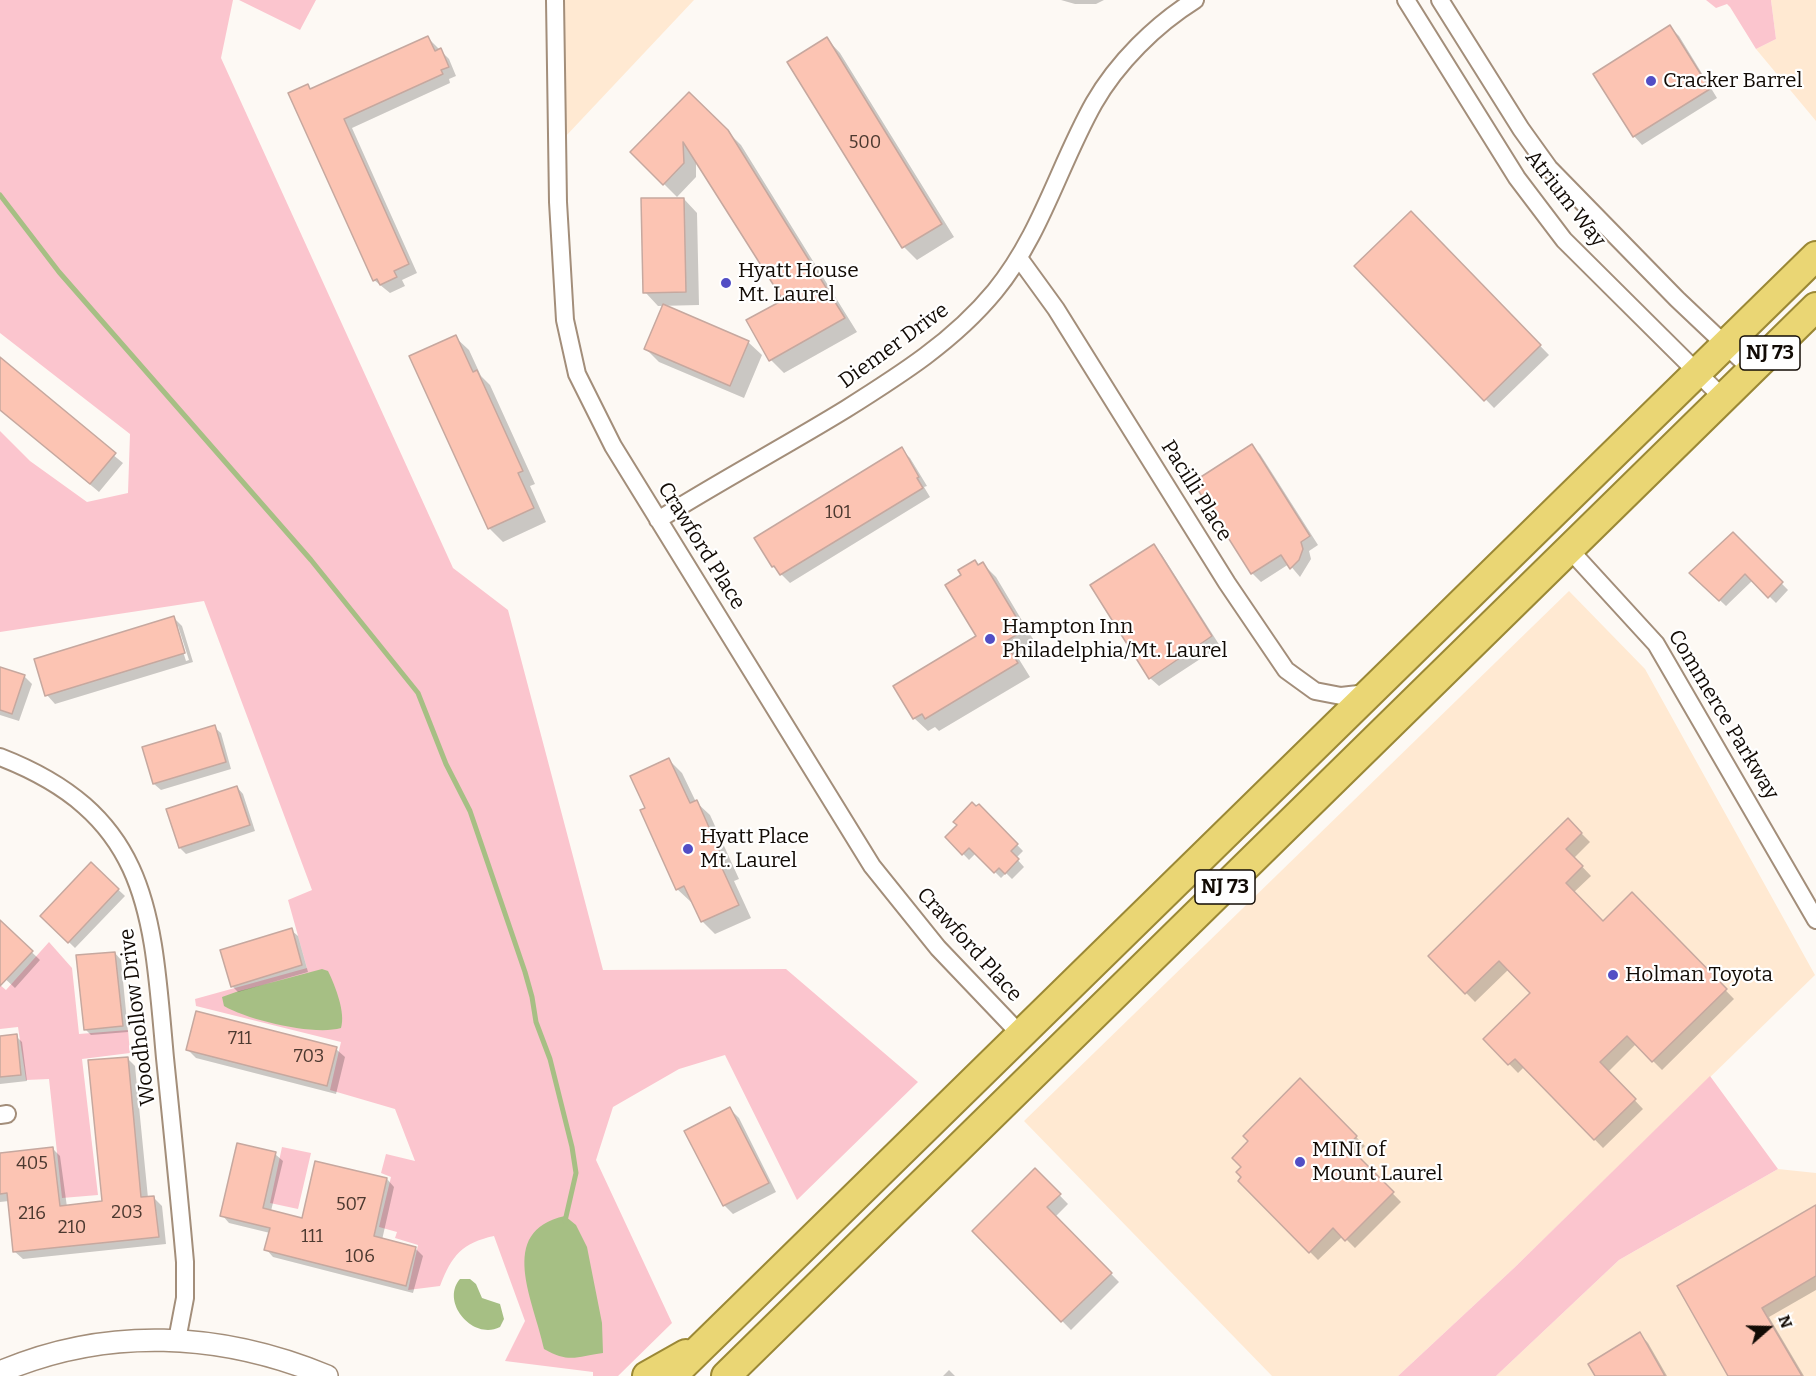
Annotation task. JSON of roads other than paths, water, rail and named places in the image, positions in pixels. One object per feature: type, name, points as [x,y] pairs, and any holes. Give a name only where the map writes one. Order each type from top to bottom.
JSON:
[{"type":"highway","name":"NJ 73","points":[[672,1376],[1816,256]]},
{"type":"highway","name":"NJ 73","points":[[726,1376],[1816,307]]},
{"type":"highway","points":[[648,1376],[707,1342]]},
{"type":"street","name":"Crawford Place","points":[[555,0],[561,282],[569,348],[588,399],[658,520],[872,866],[938,948],[1021,1035]]},
{"type":"street","name":"Diemer Drive","points":[[658,520],[818,425],[913,365],[977,311],[1019,258],[1040,221],[1084,124],[1102,91],[1143,42],[1167,20],[1195,0]]},
{"type":"street","name":"Atrium Way","points":[[1406,0],[1517,178],[1557,231],[1696,373],[1724,398]]},
{"type":"street","name":"Atrium Way","points":[[1440,0],[1521,129],[1549,168],[1580,202],[1752,370]]},
{"type":"street","name":"Pacilli Place","points":[[1019,258],[1056,309],[1263,639],[1286,670],[1305,687],[1341,696],[1371,692]]},
{"type":"street","name":"Commerce Parkway","points":[[1569,549],[1641,626],[1668,661],[1816,920]]},
{"type":"street","name":"Woodhollow Drive","points":[[0,757],[45,777],[85,805],[121,846],[140,884],[158,967],[185,1262],[184,1298],[177,1340]]},
{"type":"street","points":[[0,1372],[48,1354],[92,1344],[177,1340],[229,1345],[263,1353],[327,1376]]},
{"type":"waterway","points":[[0,195],[59,272],[311,560],[418,693],[446,764],[470,811],[525,972],[536,1022],[550,1059],[572,1147],[576,1173],[565,1221]]},
{"type":"place","name":"Cracker Barrel","points":[[1651,81]]},
{"type":"place","name":"Hyatt House Mt. Laurel","points":[[726,283]]},
{"type":"place","name":"Hampton Inn Philadelphia/Mt. Laurel","points":[[990,639]]},
{"type":"place","name":"Hyatt Place Mt. Laurel","points":[[688,849]]},
{"type":"place","name":"Holman Toyota","points":[[1613,975]]},
{"type":"place","name":"MINI of Mount Laurel","points":[[1300,1162]]}]
